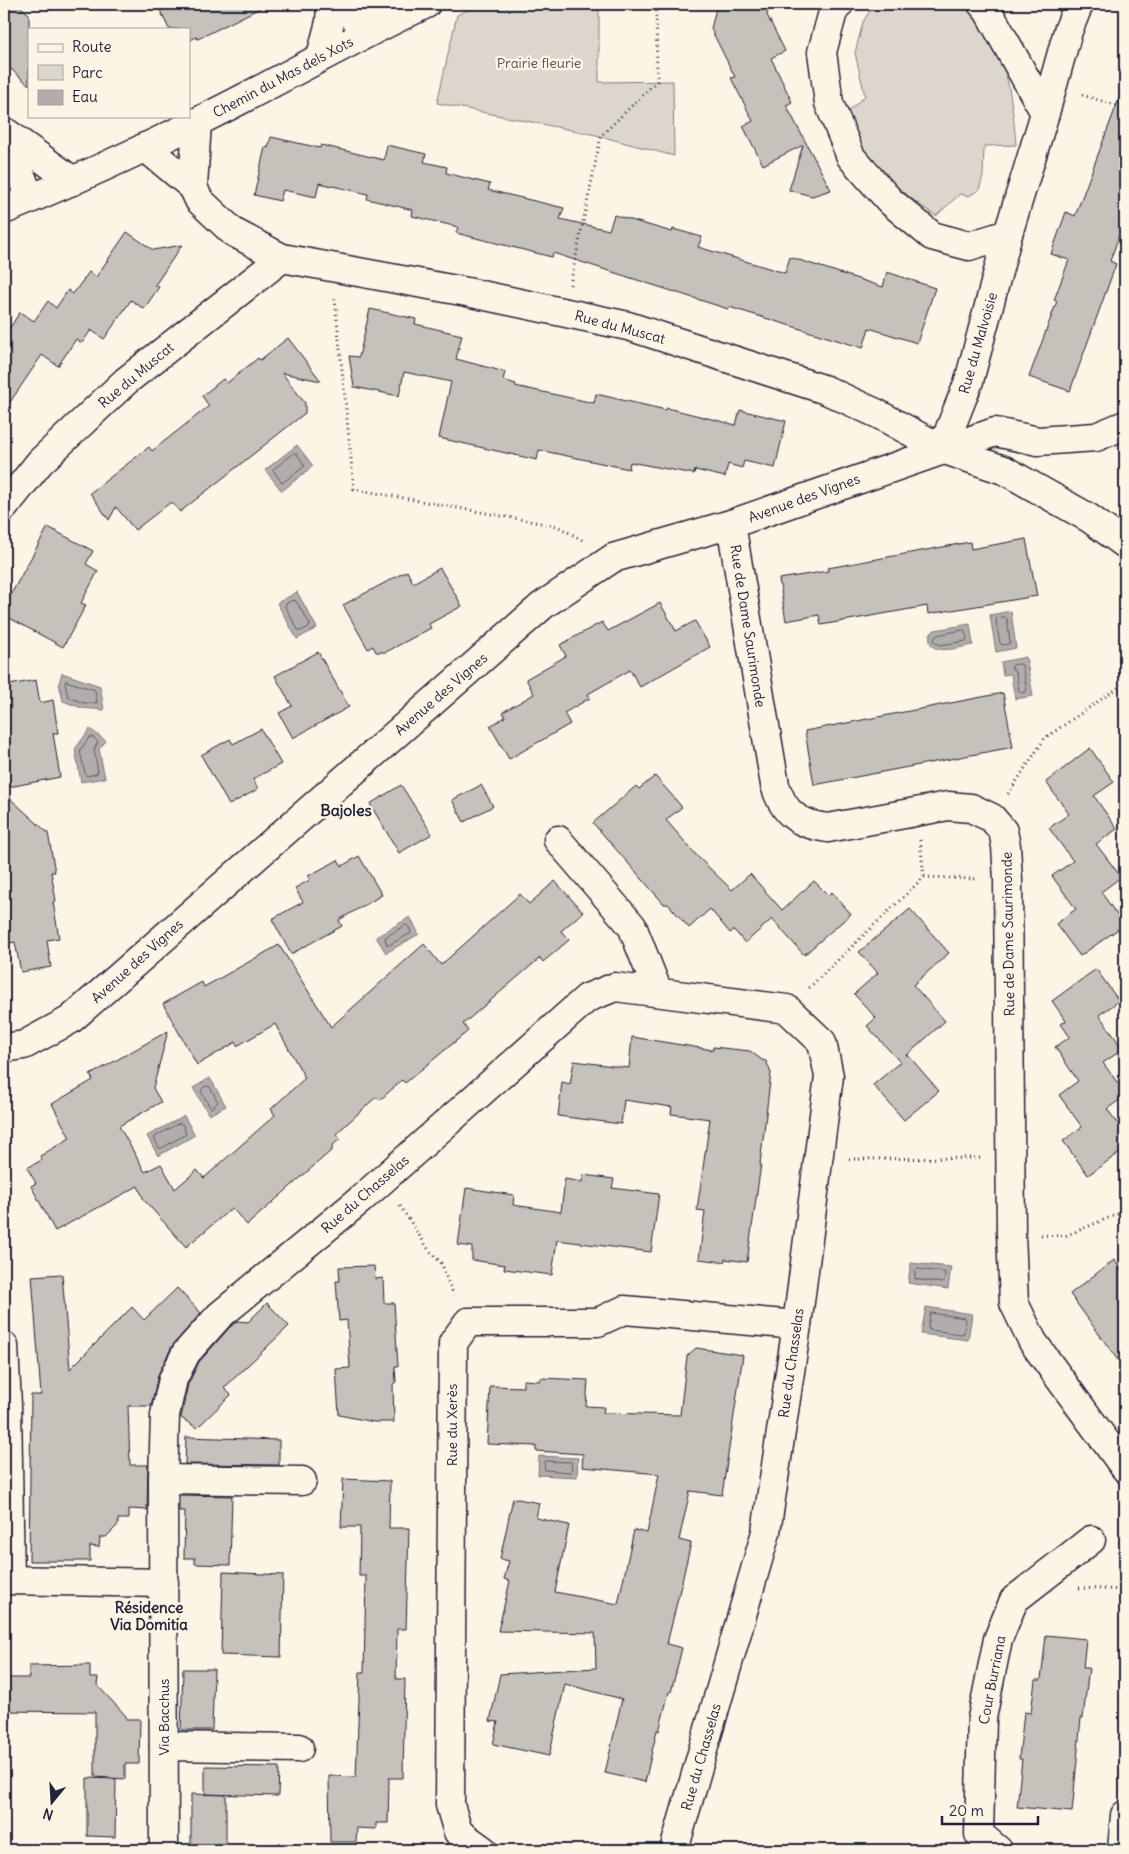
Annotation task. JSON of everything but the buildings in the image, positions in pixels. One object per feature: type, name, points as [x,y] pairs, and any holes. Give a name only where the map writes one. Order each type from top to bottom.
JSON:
[{"type":"street","points":[[321,56],[330,22],[331,4]]},
{"type":"street","points":[[345,4],[366,33]]},
{"type":"street","points":[[372,4],[395,19]]},
{"type":"street","name":"Chemin du Mas dels Xots","points":[[4,210],[73,181],[198,122],[321,56],[426,4]]},
{"type":"street","points":[[839,4],[833,12],[822,52],[829,103],[851,157],[890,201],[932,236],[969,246],[1008,234]]},
{"type":"street","points":[[982,4],[988,11],[1045,113]]},
{"type":"street","name":"Rue du Malvoisie","points":[[942,449],[969,381],[1008,234],[1068,31],[1079,4]]},
{"type":"street","points":[[193,187],[198,122]]},
{"type":"street","points":[[4,132],[73,181]]},
{"type":"street","points":[[4,132],[30,199]]},
{"type":"street","name":"Rue du Muscat","points":[[145,147],[193,187],[199,200],[233,232],[282,258],[467,292],[628,326],[826,390],[878,414],[942,449]]},
{"type":"street","name":"Rue du Muscat","points":[[4,507],[40,462],[126,381],[282,258]]},
{"type":"street","name":"Avenue des Vignes","points":[[4,1048],[24,1045],[70,1020],[543,604],[612,558],[731,524],[995,432],[1038,441],[1096,437],[1125,425]]},
{"type":"street","points":[[942,449],[1004,470],[1089,518],[1125,544]]},
{"type":"street","name":"Rue de Dame Saurimonde","points":[[731,524],[774,785],[780,802],[795,818],[811,826],[828,828],[948,806],[971,808],[992,818],[1002,831],[1006,846],[1008,880],[1011,1234],[1014,1303],[1033,1342],[1125,1468]]},
{"type":"street","points":[[558,840],[632,926],[658,992]]},
{"type":"street","name":"Rue du Chasselas","points":[[163,1479],[165,1415],[173,1379],[186,1353],[219,1316],[382,1180],[587,998],[615,986],[787,1009],[822,1042],[829,1076],[796,1325],[766,1532],[674,1850]]},
{"type":"street","points":[[468,1322],[598,1322],[624,1310],[796,1325]]},
{"type":"street","name":"Rue du Xerès","points":[[468,1322],[453,1343],[450,1805],[458,1832],[483,1850]]},
{"type":"street","points":[[4,1346],[8,1405],[7,1580],[164,1583]]},
{"type":"street","points":[[163,1479],[302,1481]]},
{"type":"street","name":"Via Bacchus","points":[[163,1479],[164,1850]]},
{"type":"street","name":"Cour Burriana","points":[[998,1850],[979,1834],[982,1718],[998,1640],[1014,1600],[1091,1540]]},
{"type":"street","points":[[164,1746],[299,1748]]},
{"type":"street","points":[[1122,1850],[1125,1815]]},
{"type":"path","points":[[564,312],[602,136],[656,82],[656,4]]},
{"type":"path","points":[[1053,86],[1125,108]]},
{"type":"path","points":[[332,267],[354,489],[557,526],[612,558]]},
{"type":"path","points":[[992,818],[1045,738],[1125,682]]},
{"type":"path","points":[[787,1009],[924,877],[1008,880]]},
{"type":"path","points":[[818,1159],[1011,1158]]},
{"type":"path","points":[[382,1180],[429,1250],[442,1264],[447,1280],[468,1322]]},
{"type":"path","points":[[1011,1234],[1064,1236],[1125,1211]]},
{"type":"path","points":[[1100,1589],[1125,1590]]},
{"type":"green space","name":"Prairie fleurie","points":[[480,4],[599,4],[599,82],[673,81],[674,156],[596,135],[437,103],[457,15]]},
{"type":"green space","points":[[874,4],[969,4],[991,31],[1002,59],[1011,102],[1016,145],[984,146],[983,176],[979,190],[969,196],[960,194],[936,216],[895,185],[871,159],[852,130],[845,114],[865,96],[855,53],[863,22]]},
{"type":"water","points":[[297,445],[313,466],[282,491],[265,470]]},
{"type":"water","points":[[297,592],[317,628],[297,639],[277,603]]},
{"type":"water","points":[[1011,611],[1016,648],[996,652],[990,615]]},
{"type":"water","points":[[970,624],[973,645],[945,650],[933,647],[930,642],[930,634],[935,630]]},
{"type":"water","points":[[1026,657],[1033,696],[1015,699],[1011,674],[1003,675],[1001,662]]},
{"type":"water","points":[[62,673],[100,686],[104,710],[82,708],[63,701],[59,683]]},
{"type":"water","points":[[90,729],[106,741],[99,749],[105,778],[81,782],[75,749]]},
{"type":"water","points":[[410,917],[419,934],[386,953],[376,937]]},
{"type":"water","points":[[210,1078],[226,1106],[209,1115],[193,1088]]},
{"type":"water","points":[[184,1116],[195,1135],[158,1156],[147,1136]]},
{"type":"water","points":[[911,1263],[951,1267],[948,1289],[908,1283]]},
{"type":"water","points":[[926,1307],[972,1314],[968,1340],[921,1334]]},
{"type":"water","points":[[539,1456],[578,1458],[577,1477],[538,1475]]},
{"type":"district","name":"Bajoles","points":[[346,810]]},
{"type":"district","name":"Résidence Via Domitia","points":[[149,1616]]}]
